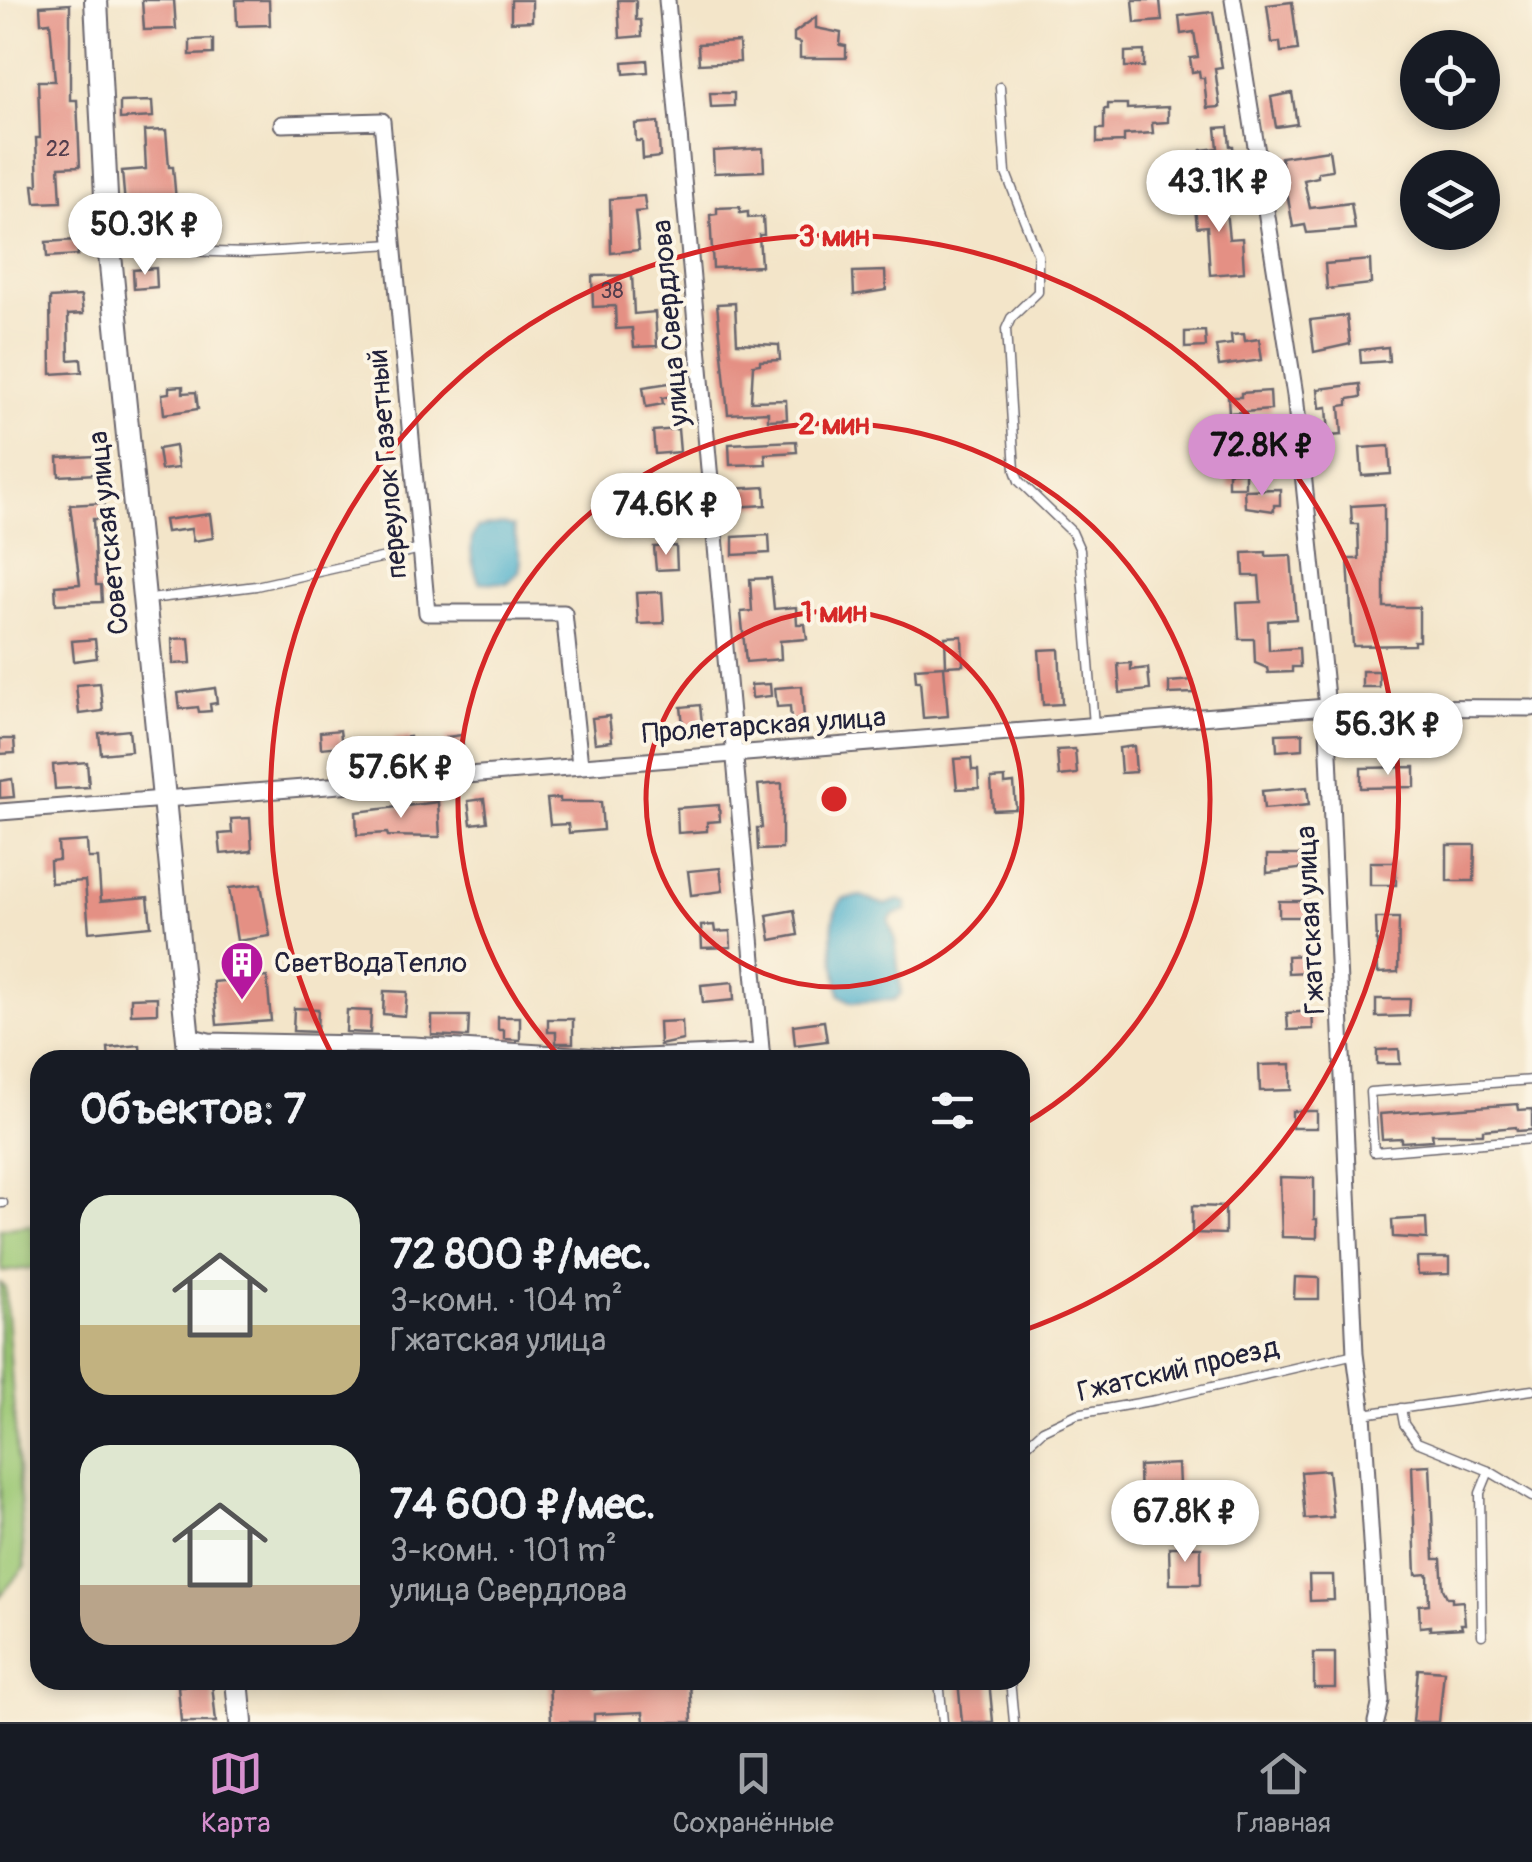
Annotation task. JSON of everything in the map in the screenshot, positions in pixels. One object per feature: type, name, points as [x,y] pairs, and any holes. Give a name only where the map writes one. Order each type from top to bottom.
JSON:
[{"type":"main road","name":"Советская улица","points":[[96,0],[110,249],[189,1050]]},
{"type":"main road","points":[[238,1690],[241,1722]]},
{"type":"street","name":"улица Свердлова","points":[[667,0],[761,1050]]},
{"type":"street","name":"Гжатская улица","points":[[1233,0],[1295,394],[1327,707],[1355,1354],[1363,1414],[1381,1701],[1376,1722]]},
{"type":"street","name":"переулок Газетный","points":[[282,124],[382,122],[427,614],[564,614],[580,765]]},
{"type":"street","name":"Пролетарская улица","points":[[0,812],[1327,707],[1532,708]]},
{"type":"street","points":[[188,1036],[209,1041],[389,1050]]},
{"type":"lane","points":[[1000,87],[1006,173],[1038,255],[1038,292],[1006,328],[1015,470],[1019,481],[1072,532],[1080,550],[1094,725]]},
{"type":"lane","points":[[110,249],[248,253],[393,244]]},
{"type":"lane","points":[[146,599],[256,586],[421,549]]},
{"type":"lane","points":[[1532,1080],[1370,1092],[1374,1152],[1532,1139]]},
{"type":"lane","name":"Гжатский проезд","points":[[1030,1443],[1044,1430],[1077,1414],[1355,1354]]},
{"type":"lane","points":[[1363,1414],[1532,1390]]},
{"type":"lane","points":[[1401,1408],[1404,1424],[1417,1442],[1489,1472],[1532,1497]]},
{"type":"lane","points":[[1482,1636],[1480,1494],[1489,1472]]},
{"type":"lane","points":[[939,1690],[943,1722]]},
{"type":"lane","points":[[1011,1690],[1014,1722]]},
{"type":"green space","points":[[30,1225],[30,1268],[2,1272],[0,1229]]},
{"type":"green space","points":[[0,1283],[5,1287],[25,1567],[0,1596]]},
{"type":"water","points":[[502,524],[513,527],[521,561],[519,572],[507,583],[479,582],[471,555],[474,534],[477,528]]},
{"type":"water","points":[[861,896],[885,905],[899,900],[907,903],[907,910],[889,921],[895,939],[901,994],[894,1000],[852,1002],[840,995],[832,945],[834,919],[843,899]]},
{"type":"building","points":[[142,0],[174,0],[176,29],[144,30]]},
{"type":"building","points":[[236,0],[269,0],[270,25],[237,26]]},
{"type":"building","points":[[511,0],[532,0],[532,21],[511,22]]},
{"type":"building","points":[[618,0],[636,0],[636,20],[641,20],[642,36],[620,38]]},
{"type":"building","points":[[1133,0],[1160,0],[1162,21],[1135,23]]},
{"type":"building","points":[[1292,2],[1298,50],[1281,52],[1280,42],[1272,43],[1267,5]]},
{"type":"building","points":[[70,4],[70,100],[77,100],[80,166],[59,167],[61,202],[35,203],[36,138],[40,138],[38,81],[55,81],[50,22],[41,23],[40,6]]},
{"type":"building","points":[[1213,12],[1222,67],[1215,68],[1220,107],[1207,108],[1204,78],[1200,78],[1199,71],[1192,72],[1190,58],[1198,57],[1194,32],[1181,34],[1179,16]]},
{"type":"building","points":[[816,17],[816,28],[841,33],[840,45],[846,46],[846,58],[800,58],[800,43],[794,41],[794,33]]},
{"type":"building","points":[[213,39],[213,54],[190,55],[190,40]]},
{"type":"building","points":[[739,42],[740,62],[699,64],[698,44]]},
{"type":"building","points":[[1144,51],[1144,67],[1125,67],[1125,52]]},
{"type":"building","points":[[647,60],[648,72],[624,74],[623,62]]},
{"type":"building","points":[[710,93],[734,93],[734,106],[711,107]]},
{"type":"building","points":[[1292,93],[1297,124],[1276,127],[1271,97]]},
{"type":"building","points":[[152,101],[153,117],[120,119],[120,102]]},
{"type":"building","points":[[1108,104],[1127,104],[1127,109],[1168,107],[1168,122],[1152,123],[1153,133],[1124,135],[1124,142],[1097,143],[1097,129],[1104,129],[1104,109],[1108,109]]},
{"type":"building","points":[[658,122],[660,157],[643,159],[642,141],[636,141],[635,124]]},
{"type":"building","points":[[1228,127],[1236,186],[1222,187],[1219,164],[1203,166],[1201,150],[1218,148],[1216,128]]},
{"type":"building","points":[[166,130],[176,201],[125,205],[122,171],[146,169],[144,131]]},
{"type":"building","points":[[763,148],[764,171],[714,173],[713,151]]},
{"type":"building","points":[[1329,150],[1332,170],[1304,180],[1310,208],[1351,203],[1355,229],[1307,233],[1305,225],[1293,227],[1281,157]]},
{"type":"building","points":[[1224,192],[1229,239],[1242,238],[1244,272],[1210,275],[1207,226],[1197,227],[1194,195]]},
{"type":"building","points":[[644,196],[646,211],[635,212],[639,250],[611,253],[610,199]]},
{"type":"building","points":[[740,207],[740,213],[748,212],[748,218],[763,217],[764,235],[759,235],[761,266],[713,268],[710,215],[717,214],[717,208]]},
{"type":"building","points":[[77,240],[78,255],[47,257],[46,242]]},
{"type":"building","points":[[1370,260],[1371,284],[1327,289],[1325,264]]},
{"type":"building","points":[[156,268],[157,287],[134,289],[133,270]]},
{"type":"building","points":[[885,271],[886,290],[854,295],[853,272]]},
{"type":"building","points":[[632,275],[634,314],[655,312],[657,346],[634,347],[632,328],[616,329],[615,306],[593,307],[592,276]]},
{"type":"building","points":[[81,296],[83,314],[68,315],[69,360],[81,359],[82,372],[51,374],[50,298]]},
{"type":"building","points":[[735,303],[737,343],[779,345],[780,360],[753,365],[751,401],[786,400],[787,419],[768,420],[768,412],[728,414],[717,304]]},
{"type":"building","points":[[1347,316],[1350,344],[1314,352],[1310,320]]},
{"type":"building","points":[[1205,331],[1206,347],[1185,348],[1185,332]]},
{"type":"building","points":[[1244,334],[1245,341],[1259,339],[1262,360],[1219,366],[1216,346],[1232,344],[1231,335]]},
{"type":"building","points":[[1388,347],[1389,361],[1361,363],[1360,350]]},
{"type":"building","points":[[676,382],[677,395],[662,398],[663,404],[646,407],[643,387]]},
{"type":"building","points":[[1360,384],[1361,397],[1348,399],[1348,405],[1340,406],[1342,435],[1329,436],[1327,407],[1320,408],[1318,389]]},
{"type":"building","points":[[183,386],[183,393],[196,392],[198,409],[164,414],[162,394],[169,393],[169,387]]},
{"type":"building","points":[[1270,391],[1271,410],[1229,413],[1228,397]]},
{"type":"building","points":[[678,429],[680,452],[655,454],[653,431]]},
{"type":"building","points":[[796,441],[797,452],[765,454],[766,464],[730,465],[729,444]]},
{"type":"building","points":[[1275,442],[1276,463],[1240,465],[1239,444]]},
{"type":"building","points":[[175,446],[178,468],[161,470],[158,449]]},
{"type":"building","points":[[1389,446],[1391,474],[1362,476],[1360,448]]},
{"type":"building","points":[[95,456],[96,474],[59,476],[58,458]]},
{"type":"building","points":[[1228,472],[1245,472],[1245,487],[1228,487]]},
{"type":"building","points":[[683,480],[685,495],[665,498],[662,482]]},
{"type":"building","points":[[765,487],[766,505],[732,507],[731,489]]},
{"type":"building","points":[[1280,489],[1280,505],[1274,505],[1274,511],[1245,507],[1244,490]]},
{"type":"building","points":[[104,503],[105,519],[93,519],[96,585],[101,585],[102,602],[56,604],[55,586],[80,584],[70,505]]},
{"type":"building","points":[[1384,504],[1384,607],[1419,607],[1419,641],[1414,641],[1414,645],[1353,646],[1348,559],[1359,559],[1358,524],[1352,524],[1351,506]]},
{"type":"building","points":[[210,514],[213,538],[193,541],[191,529],[166,532],[164,520]]},
{"type":"building","points":[[769,535],[770,553],[733,555],[733,537]]},
{"type":"building","points":[[676,546],[677,569],[656,570],[654,547]]},
{"type":"building","points":[[1266,552],[1266,556],[1291,555],[1296,619],[1268,621],[1269,650],[1299,648],[1300,667],[1292,667],[1292,672],[1268,673],[1267,668],[1255,663],[1254,639],[1239,639],[1237,603],[1261,602],[1259,576],[1244,576],[1243,553]]},
{"type":"building","points":[[771,578],[774,609],[796,607],[797,624],[805,624],[807,639],[780,641],[781,659],[746,662],[741,612],[752,611],[750,579]]},
{"type":"building","points":[[662,592],[664,623],[638,624],[636,593]]},
{"type":"building","points":[[962,636],[963,665],[946,666],[945,637]]},
{"type":"building","points":[[189,638],[191,663],[173,664],[172,639]]},
{"type":"building","points":[[95,639],[97,658],[74,661],[72,641]]},
{"type":"building","points":[[1059,649],[1062,704],[1043,705],[1039,650]]},
{"type":"building","points":[[1131,663],[1131,670],[1148,668],[1150,690],[1120,693],[1118,664]]},
{"type":"building","points":[[944,666],[948,716],[923,718],[915,668]]},
{"type":"building","points":[[1362,671],[1379,671],[1379,687],[1362,687]]},
{"type":"building","points":[[1193,680],[1194,693],[1169,694],[1169,682]]},
{"type":"building","points":[[100,683],[103,711],[79,714],[76,685]]},
{"type":"building","points":[[770,684],[771,696],[752,698],[751,685]]},
{"type":"building","points":[[802,686],[804,720],[791,721],[790,706],[777,707],[775,688]]},
{"type":"building","points":[[215,688],[217,703],[210,704],[211,711],[199,712],[198,707],[180,709],[178,693]]},
{"type":"building","points":[[700,705],[703,732],[684,734],[681,707]]},
{"type":"building","points":[[609,716],[612,741],[595,743],[592,718]]},
{"type":"building","points":[[1360,727],[1381,728],[1381,744],[1360,744]]},
{"type":"building","points":[[129,730],[131,751],[101,754],[99,733]]},
{"type":"building","points":[[340,730],[342,746],[321,748],[320,732]]},
{"type":"building","points":[[1303,733],[1303,749],[1277,751],[1276,734]]},
{"type":"building","points":[[462,735],[464,757],[449,758],[446,737]]},
{"type":"building","points":[[410,737],[412,749],[395,751],[393,739]]},
{"type":"building","points":[[0,739],[14,739],[15,753],[0,754]]},
{"type":"building","points":[[1134,746],[1136,772],[1121,773],[1119,748]]},
{"type":"building","points":[[1075,749],[1077,774],[1059,776],[1057,750]]},
{"type":"building","points":[[971,758],[972,770],[978,770],[979,788],[957,789],[954,759]]},
{"type":"building","points":[[87,762],[89,787],[55,789],[53,765]]},
{"type":"building","points":[[1415,767],[1415,787],[1361,788],[1361,768]]},
{"type":"building","points":[[1005,778],[1005,784],[1014,783],[1016,809],[993,810],[991,779]]},
{"type":"building","points":[[12,779],[14,797],[0,798],[0,781]]},
{"type":"building","points":[[782,783],[782,849],[758,850],[757,828],[762,828],[758,785]]},
{"type":"building","points":[[1307,787],[1309,805],[1264,809],[1262,791]]},
{"type":"building","points":[[560,798],[560,802],[601,802],[603,830],[569,833],[568,824],[550,825],[547,799]]},
{"type":"building","points":[[484,799],[487,822],[471,824],[468,801]]},
{"type":"building","points":[[438,802],[440,837],[357,835],[356,812]]},
{"type":"building","points":[[719,805],[720,821],[707,822],[707,831],[678,833],[677,808]]},
{"type":"building","points":[[250,818],[252,851],[221,854],[219,834],[232,833],[231,819]]},
{"type":"building","points":[[87,841],[88,858],[98,858],[101,901],[148,897],[151,926],[89,932],[85,881],[51,883],[50,861],[59,860],[58,843]]},
{"type":"building","points":[[1447,845],[1475,845],[1474,881],[1447,881]]},
{"type":"building","points":[[1267,855],[1305,855],[1306,868],[1267,873]]},
{"type":"building","points":[[1370,862],[1396,862],[1396,885],[1370,885]]},
{"type":"building","points":[[720,868],[723,891],[691,895],[688,871]]},
{"type":"building","points":[[261,884],[270,936],[237,941],[229,888]]},
{"type":"building","points":[[1279,901],[1310,901],[1310,917],[1279,917]]},
{"type":"building","points":[[794,910],[798,935],[771,940],[767,915]]},
{"type":"building","points":[[1376,918],[1399,918],[1398,972],[1378,973]]},
{"type":"building","points":[[714,925],[715,932],[730,931],[731,947],[702,948],[701,926]]},
{"type":"building","points":[[1308,955],[1308,972],[1288,973],[1287,956]]},
{"type":"building","name":"СветВодаТепло","points":[[267,977],[271,1021],[217,1025],[213,982]]},
{"type":"building","points":[[733,982],[734,1000],[703,1003],[701,985]]},
{"type":"building","points":[[384,991],[407,992],[405,1016],[383,1014]]},
{"type":"building","points":[[157,997],[157,1013],[131,1014],[131,998]]},
{"type":"building","points":[[1376,999],[1410,999],[1409,1016],[1376,1017]]},
{"type":"building","points":[[294,1008],[318,1009],[317,1032],[293,1031]]},
{"type":"building","points":[[347,1010],[371,1011],[370,1033],[346,1032]]},
{"type":"building","points":[[1312,1011],[1313,1029],[1288,1030],[1287,1013]]},
{"type":"building","points":[[432,1016],[469,1016],[468,1037],[432,1035]]},
{"type":"building","points":[[498,1017],[520,1017],[520,1040],[504,1039],[504,1030],[498,1030]]},
{"type":"building","points":[[548,1019],[573,1019],[573,1043],[556,1043],[556,1032],[548,1032]]},
{"type":"building","points":[[682,1021],[683,1040],[660,1045],[659,1022]]},
{"type":"building","points":[[824,1021],[827,1041],[795,1045],[793,1025]]},
{"type":"building","points":[[140,1045],[140,1050],[108,1050]]},
{"type":"building","points":[[1399,1049],[1400,1064],[1377,1064],[1377,1050]]},
{"type":"building","points":[[1291,1064],[1291,1090],[1260,1091],[1259,1065]]},
{"type":"building","points":[[1518,1104],[1519,1110],[1532,1109],[1532,1130],[1517,1131],[1516,1127],[1483,1130],[1483,1134],[1432,1134],[1433,1140],[1401,1142],[1401,1138],[1382,1139],[1380,1114]]},
{"type":"building","points":[[1292,1111],[1317,1111],[1317,1128],[1292,1128]]},
{"type":"building","points":[[1280,1177],[1314,1178],[1317,1238],[1282,1237]]},
{"type":"building","points":[[1192,1206],[1225,1207],[1225,1234],[1192,1233]]},
{"type":"building","points":[[1426,1218],[1427,1239],[1393,1237],[1392,1220]]},
{"type":"building","points":[[1417,1258],[1449,1258],[1449,1274],[1418,1275]]},
{"type":"building","points":[[1295,1277],[1319,1278],[1319,1299],[1294,1299]]},
{"type":"building","points":[[1178,1464],[1180,1507],[1140,1508],[1139,1466]]},
{"type":"building","points":[[1430,1465],[1434,1559],[1441,1559],[1447,1597],[1452,1597],[1452,1602],[1463,1601],[1462,1628],[1420,1627],[1419,1605],[1429,1604],[1428,1574],[1416,1575],[1412,1466]]},
{"type":"building","points":[[1328,1470],[1333,1517],[1305,1519],[1301,1472]]},
{"type":"building","points":[[1169,1547],[1201,1547],[1201,1584],[1170,1584]]},
{"type":"building","points":[[1309,1575],[1333,1575],[1334,1600],[1310,1601]]},
{"type":"building","points":[[1314,1653],[1335,1653],[1335,1688],[1314,1688]]},
{"type":"building","points":[[1418,1669],[1444,1671],[1439,1722],[1413,1722]]},
{"type":"building","points":[[178,1690],[213,1690],[216,1722],[181,1722]]},
{"type":"building","points":[[549,1690],[690,1690],[692,1722],[644,1722],[643,1712],[594,1714],[594,1722],[551,1722]]},
{"type":"building","points":[[959,1690],[990,1690],[993,1722],[962,1722]]},
{"type":"place","name":"СветВодаТепло","points":[[242,1001]]}]
